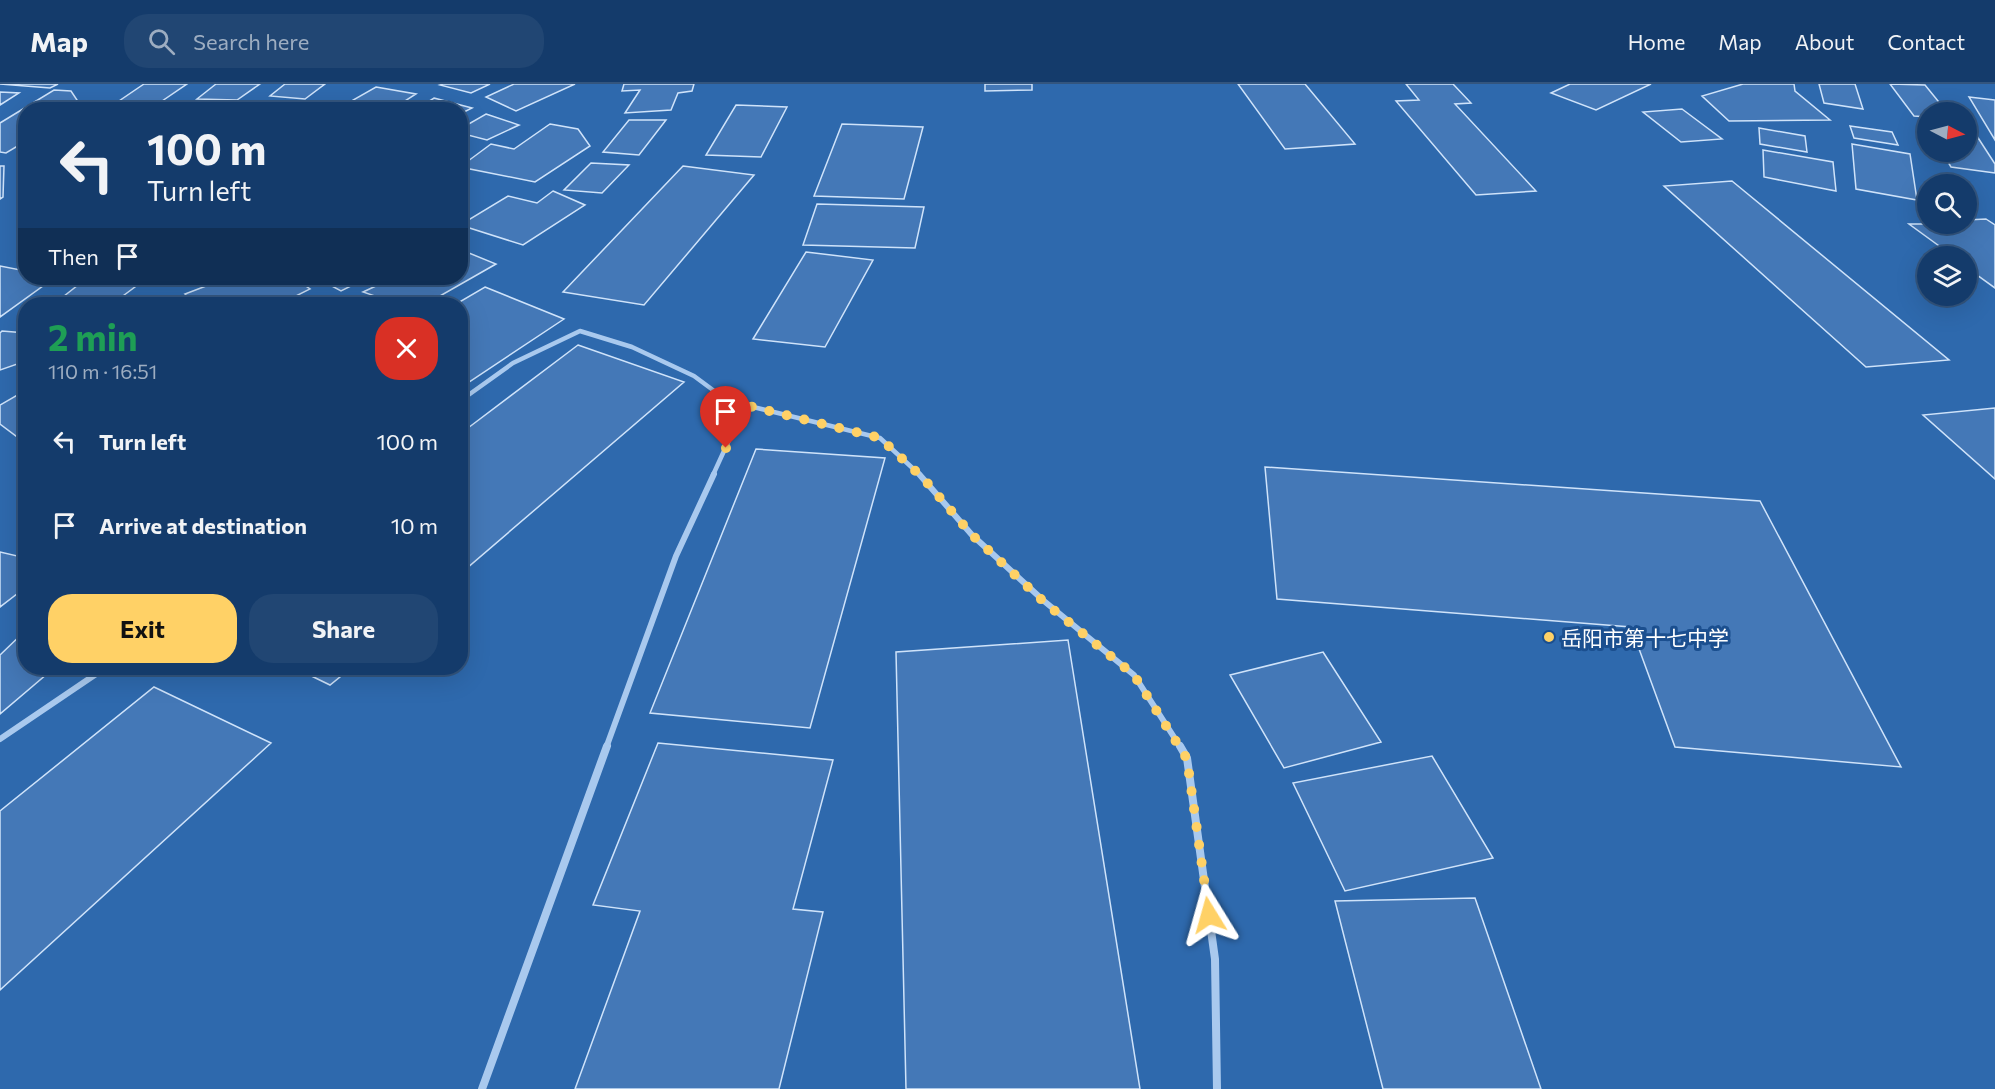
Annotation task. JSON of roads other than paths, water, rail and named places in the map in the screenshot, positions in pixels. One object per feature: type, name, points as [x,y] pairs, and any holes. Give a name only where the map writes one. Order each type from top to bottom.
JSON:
[{"type":"street","points":[[468,394],[513,363],[580,331],[632,347],[694,376],[720,396],[745,405],[880,438],[923,478],[972,535],[1044,602],[1134,675],[1187,759],[1215,959],[1217,1089]]},
{"type":"street","points":[[482,1089],[676,556],[745,405]]},
{"type":"street","points":[[0,739],[95,675]]},
{"type":"place","name":"岳阳市第十七中学","points":[[1549,637]]}]
